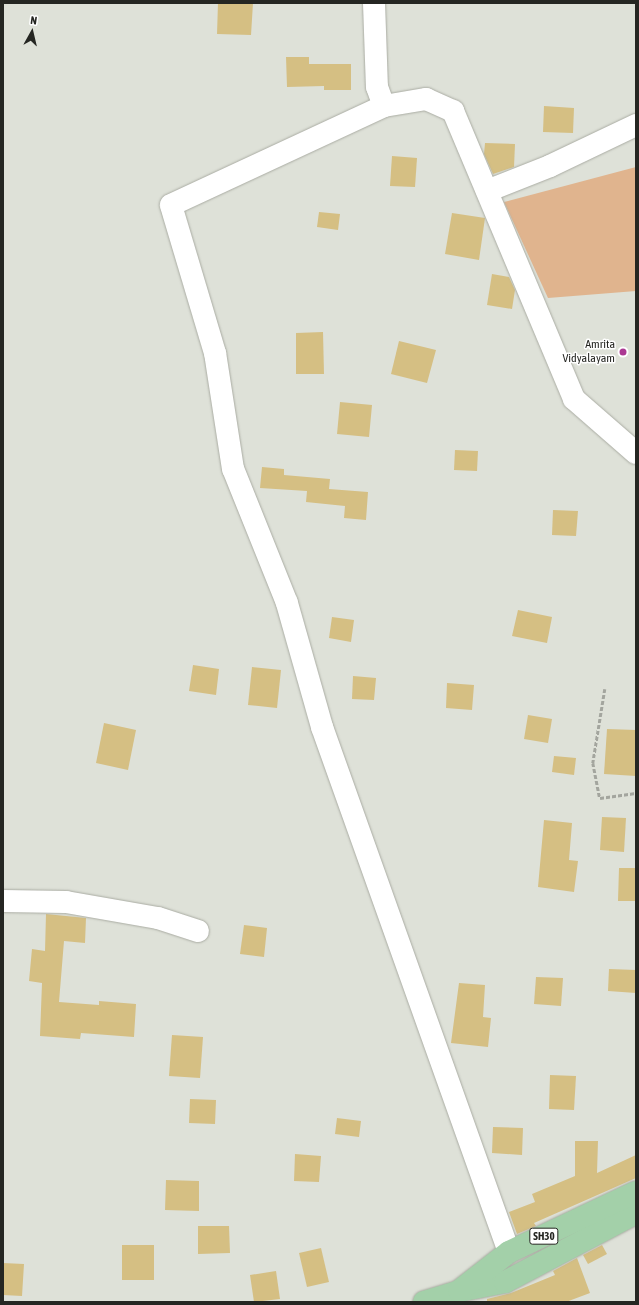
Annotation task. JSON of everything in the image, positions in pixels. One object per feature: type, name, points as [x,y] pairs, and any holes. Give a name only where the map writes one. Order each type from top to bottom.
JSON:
[{"type":"main road","name":"SH30","points":[[424,1302],[459,1291],[509,1252],[636,1192]]},
{"type":"main road","points":[[459,1291],[505,1282],[636,1213]]},
{"type":"street","points":[[374,3],[377,87],[384,106]]},
{"type":"street","points":[[509,1252],[325,734],[287,604],[232,469],[215,353],[171,205],[384,106],[426,99],[453,111],[574,399],[636,453]]},
{"type":"street","points":[[487,191],[550,166],[636,125]]},
{"type":"street","points":[[3,901],[66,902],[158,918],[198,931]]},
{"type":"path","points":[[605,689],[593,763],[600,798],[636,793]]},
{"type":"shaded area","points":[[636,167],[636,291],[548,298],[504,202]]},
{"type":"building","points":[[218,3],[253,3],[251,35],[217,34]]},
{"type":"building","points":[[286,57],[309,57],[309,64],[351,64],[351,90],[324,90],[324,86],[287,87]]},
{"type":"building","points":[[544,106],[574,108],[573,133],[543,132]]},
{"type":"building","points":[[485,143],[515,144],[514,167],[493,174],[484,154]]},
{"type":"building","points":[[392,156],[417,158],[415,187],[390,186]]},
{"type":"building","points":[[319,212],[340,214],[338,230],[317,227]]},
{"type":"building","points":[[452,213],[485,218],[479,260],[445,254]]},
{"type":"building","points":[[492,274],[509,277],[515,290],[512,309],[487,305]]},
{"type":"building","points":[[323,332],[324,374],[296,374],[296,333]]},
{"type":"building","points":[[399,341],[436,350],[427,383],[391,374]]},
{"type":"building","points":[[340,402],[372,405],[369,437],[337,434]]},
{"type":"building","points":[[455,450],[478,451],[477,471],[454,470]]},
{"type":"building","points":[[262,467],[284,469],[284,475],[330,479],[329,489],[368,492],[366,520],[344,518],[345,506],[306,502],[307,491],[260,488]]},
{"type":"building","points":[[553,510],[578,511],[576,536],[552,535]]},
{"type":"building","points":[[518,610],[552,617],[547,643],[512,636]]},
{"type":"building","points":[[332,617],[354,620],[351,642],[329,638]]},
{"type":"building","points":[[193,665],[219,669],[216,695],[189,691]]},
{"type":"building","points":[[252,667],[281,670],[277,708],[248,705]]},
{"type":"building","points":[[353,676],[376,678],[374,700],[352,699]]},
{"type":"building","points":[[447,683],[474,685],[472,710],[446,708]]},
{"type":"building","points":[[528,715],[552,719],[548,743],[524,739]]},
{"type":"building","points":[[104,723],[136,730],[128,770],[96,763]]},
{"type":"building","points":[[607,729],[636,730],[636,776],[604,774]]},
{"type":"building","points":[[554,756],[576,758],[574,775],[552,772]]},
{"type":"building","points":[[602,817],[626,818],[624,852],[600,850]]},
{"type":"building","points":[[544,820],[572,823],[569,860],[578,861],[574,892],[538,887]]},
{"type":"building","points":[[619,868],[636,868],[636,901],[618,901]]},
{"type":"building","points":[[46,914],[86,918],[85,943],[64,941],[59,1002],[99,1005],[99,1001],[136,1004],[134,1037],[81,1033],[80,1039],[40,1036],[42,983],[29,981],[32,949],[45,951]]},
{"type":"building","points":[[244,925],[267,928],[264,957],[240,954]]},
{"type":"building","points":[[609,969],[636,970],[636,993],[608,991]]},
{"type":"building","points":[[536,977],[563,978],[561,1006],[534,1004]]},
{"type":"building","points":[[459,983],[485,985],[483,1017],[491,1018],[488,1047],[451,1043]]},
{"type":"building","points":[[172,1035],[203,1037],[200,1078],[169,1076]]},
{"type":"building","points":[[550,1075],[576,1076],[574,1110],[549,1109]]},
{"type":"building","points":[[190,1099],[216,1100],[215,1124],[189,1123]]},
{"type":"building","points":[[337,1118],[361,1121],[359,1137],[335,1134]]},
{"type":"building","points":[[493,1127],[523,1128],[522,1155],[492,1153]]},
{"type":"building","points":[[575,1141],[598,1141],[597,1173],[636,1155],[636,1178],[534,1223],[536,1226],[517,1234],[509,1212],[535,1202],[532,1194],[575,1176]]},
{"type":"building","points":[[295,1154],[321,1156],[319,1182],[294,1181]]},
{"type":"building","points":[[166,1180],[199,1181],[199,1211],[165,1210]]},
{"type":"building","points":[[198,1226],[229,1226],[230,1253],[198,1254]]},
{"type":"building","points":[[122,1245],[154,1245],[154,1280],[122,1280]]},
{"type":"building","points":[[602,1245],[607,1254],[588,1264],[583,1255]]},
{"type":"building","points":[[321,1248],[329,1282],[307,1287],[299,1253]]},
{"type":"building","points":[[577,1258],[590,1293],[566,1302],[487,1302],[487,1299],[511,1293],[555,1275],[553,1271]]},
{"type":"building","points":[[3,1263],[24,1264],[22,1296],[3,1295]]},
{"type":"building","points":[[276,1271],[280,1299],[254,1302],[250,1275]]},
{"type":"place","name":"Amrita Vidyalayam","points":[[623,352]]}]
